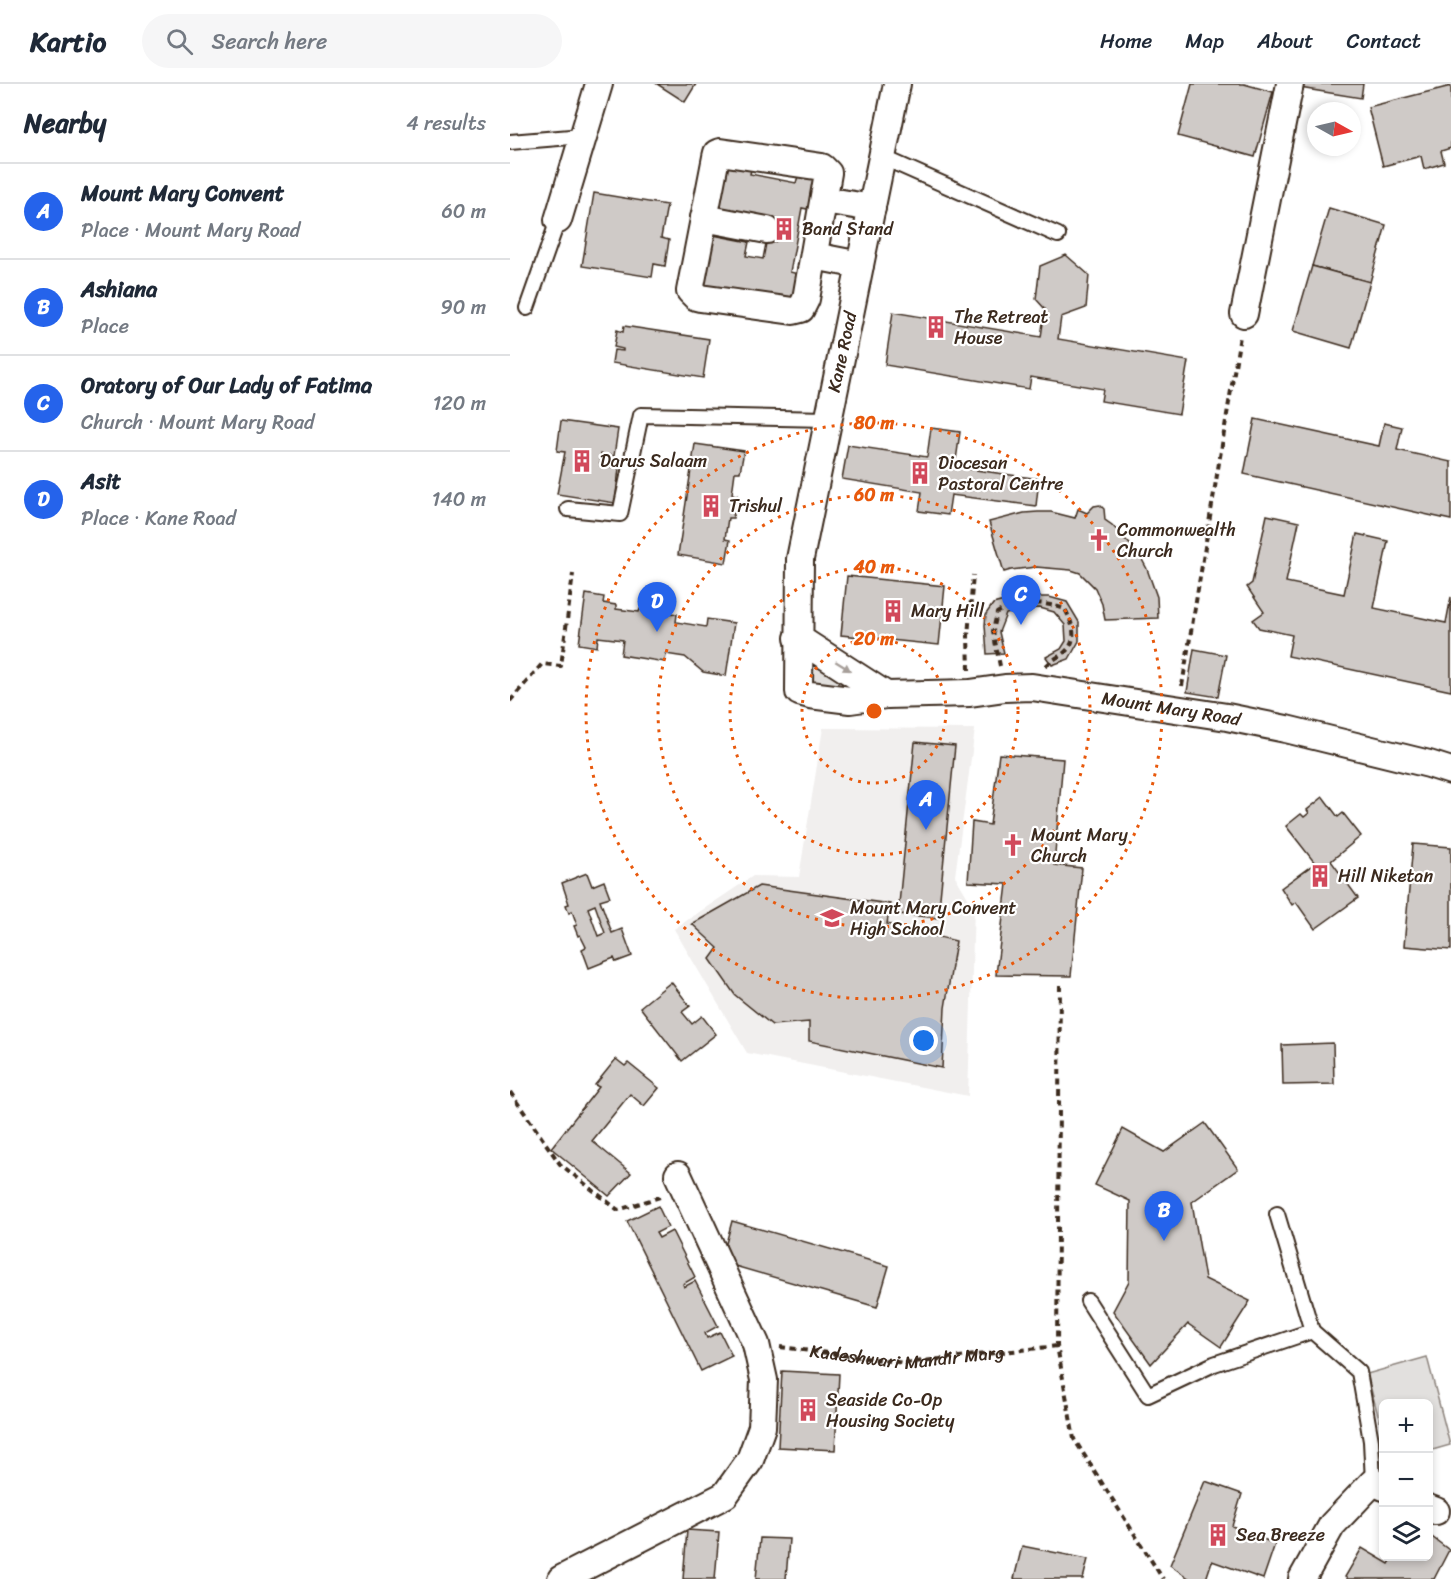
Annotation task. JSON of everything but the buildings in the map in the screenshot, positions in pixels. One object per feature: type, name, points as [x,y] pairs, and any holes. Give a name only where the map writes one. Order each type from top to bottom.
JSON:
[{"type":"street","points":[[558,220],[599,84]]},
{"type":"street","name":"Kane Road","points":[[799,692],[800,559],[897,84]]},
{"type":"street","points":[[1244,314],[1290,84]]},
{"type":"street","points":[[717,153],[822,168],[829,178],[824,200],[806,299],[801,309],[796,311],[696,297],[690,291],[717,153]]},
{"type":"street","points":[[824,200],[872,208]]},
{"type":"street","points":[[704,218],[766,230]]},
{"type":"street","points":[[814,256],[860,265]]},
{"type":"street","points":[[798,638],[886,695]]},
{"type":"street","name":"Mount Mary Road","points":[[799,692],[810,696],[850,700],[886,695],[970,693],[1032,687],[1286,729],[1451,771]]},
{"type":"street","points":[[561,1579],[725,1495],[750,1460],[762,1427],[764,1380],[756,1344],[681,1182]]},
{"type":"street","points":[[1302,1579],[1332,1525],[1378,1484]]},
{"type":"lane","points":[[510,142],[584,136]]},
{"type":"lane","points":[[882,157],[1058,235]]},
{"type":"lane","points":[[528,308],[558,220]]},
{"type":"lane","points":[[568,509],[620,514],[641,414],[828,419]]},
{"type":"lane","points":[[1277,1214],[1312,1331],[1359,1372],[1378,1484]]},
{"type":"lane","points":[[1088,1301],[1148,1395],[1215,1364],[1312,1331]]},
{"type":"path","points":[[1178,710],[1244,314]]},
{"type":"path","points":[[510,701],[542,664],[561,666],[573,574]]},
{"type":"path","points":[[970,693],[968,636],[973,575]]},
{"type":"path","points":[[998,654],[993,631],[997,613],[1007,607],[1022,603],[1055,605],[1065,609],[1072,623],[1074,640],[1066,652],[1050,662]]},
{"type":"path","points":[[510,1092],[560,1164],[618,1210],[681,1182]]},
{"type":"path","name":"Kadeshwari Mandir Marg","points":[[756,1344],[905,1363],[1057,1346]]},
{"type":"shaded area","points":[[807,659],[865,689],[807,687]]},
{"type":"shaded area","name":"Mount Mary Convent High School","points":[[823,728],[975,729],[955,876],[974,908],[968,1096],[747,1053],[674,929],[753,876],[799,877]]},
{"type":"shaded area","points":[[1427,1357],[1450,1445],[1433,1450],[1433,1399],[1379,1399],[1379,1419],[1367,1374]]},
{"type":"place","name":"Band Stand","points":[[784,229]]},
{"type":"place","name":"The Retreat House","points":[[936,327]]},
{"type":"place","name":"Darus Salaam","points":[[582,461]]},
{"type":"place","name":"Diocesan Pastoral Centre","points":[[920,473]]},
{"type":"place","name":"Trishul","points":[[711,506]]},
{"type":"place","name":"Commonwealth Church","points":[[1099,540]]},
{"type":"place","name":"Mary Hill","points":[[893,611]]},
{"type":"place","name":"Oratory of Our Lady of Fatima","points":[[1021,625]]},
{"type":"place","name":"Asit","points":[[657,632]]},
{"type":"place","name":"Mount Mary Convent","points":[[926,830]]},
{"type":"place","name":"Mount Mary Church","points":[[1013,845]]},
{"type":"place","name":"Hill Niketan","points":[[1320,876]]},
{"type":"place","name":"Mount Mary Convent High School","points":[[832,918]]},
{"type":"place","name":"Ashiana","points":[[1164,1241]]},
{"type":"place","name":"Seaside Co-Op Housing Society","points":[[808,1410]]},
{"type":"place","name":"Sea Breeze","points":[[1218,1535]]}]
